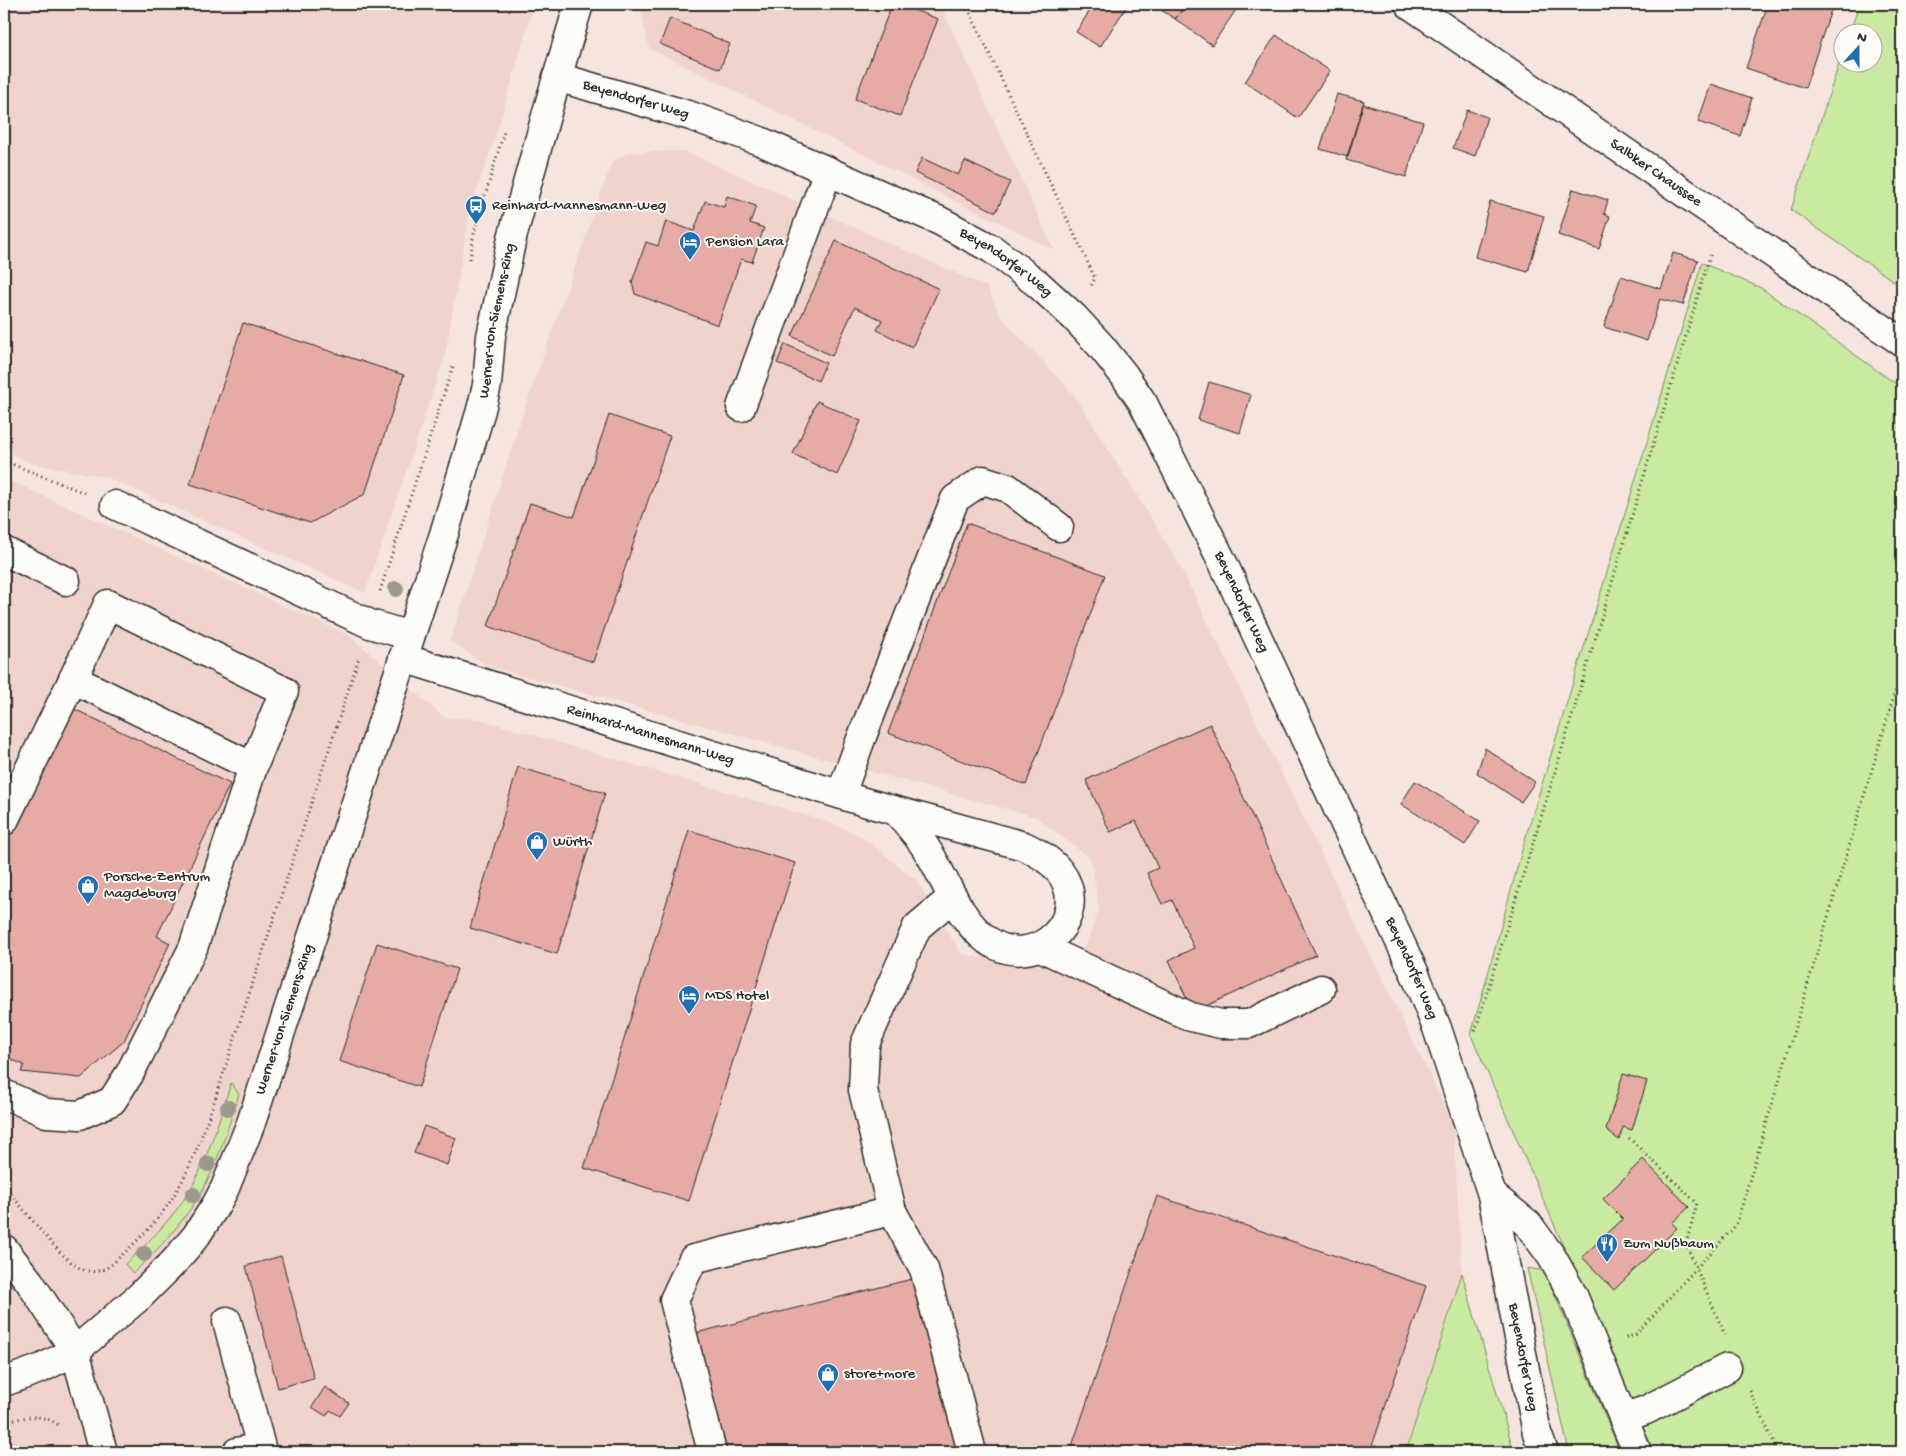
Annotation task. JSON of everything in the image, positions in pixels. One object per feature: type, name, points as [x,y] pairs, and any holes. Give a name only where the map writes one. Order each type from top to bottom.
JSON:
[{"type":"street","name":"Werner-von-Siemens-Ring","points":[[4,1382],[42,1368],[75,1351],[139,1296],[174,1262],[196,1236],[225,1188],[251,1123],[444,534],[487,386],[491,336],[512,238],[579,4]]},
{"type":"street","name":"Salbker Chaussee","points":[[1410,4],[1902,342]]},
{"type":"street","name":"Beyendorfer Weg","points":[[557,77],[691,116],[760,141],[966,234],[992,249],[1030,278],[1074,317],[1112,360],[1143,403],[1223,563],[1419,983],[1456,1084],[1492,1195],[1537,1433],[1544,1452]]},
{"type":"street","points":[[741,407],[828,171]]},
{"type":"street","points":[[841,794],[956,499],[983,480],[1008,488],[1059,527]]},
{"type":"street","points":[[115,505],[370,624],[407,647]]},
{"type":"street","points":[[4,551],[66,581]]},
{"type":"street","points":[[4,821],[108,604],[284,692],[253,767],[193,948],[130,1073],[112,1101],[80,1115],[46,1113],[4,1094]]},
{"type":"street","name":"Reinhard-Mannesmann-Weg","points":[[407,647],[841,794],[1024,846],[1042,855],[1060,872],[1070,894],[1067,915],[1060,930],[1040,947]]},
{"type":"street","points":[[73,679],[253,767]]},
{"type":"street","points":[[896,811],[915,832],[972,927],[988,941],[1007,950],[1024,951],[1040,947],[1191,1017],[1222,1024],[1249,1024],[1321,989]]},
{"type":"street","points":[[953,897],[917,927],[865,1044],[863,1090],[892,1211],[924,1269],[972,1452]]},
{"type":"street","points":[[1492,1195],[1528,1224],[1552,1257],[1573,1295],[1637,1452]]},
{"type":"street","points":[[712,1452],[674,1300],[693,1259],[892,1211]]},
{"type":"street","points":[[4,1250],[29,1281],[75,1351],[103,1452]]},
{"type":"street","points":[[227,1321],[261,1447],[237,1452]]},
{"type":"street","points":[[1623,1418],[1646,1410],[1727,1368]]},
{"type":"path","points":[[966,4],[1095,278],[1074,317]]},
{"type":"path","points":[[1472,1040],[1572,718],[1708,260]]},
{"type":"path","points":[[4,461],[115,505]]},
{"type":"path","points":[[1596,1351],[1636,1334],[1736,1226],[1902,669]]},
{"type":"path","points":[[1629,1138],[1698,1203],[1686,1244],[1696,1270]]},
{"type":"path","points":[[4,1188],[73,1264],[90,1272],[103,1270],[110,1266]]},
{"type":"path","points":[[4,1422],[36,1416],[52,1420],[69,1430],[95,1424]]},
{"type":"shaded area","points":[[4,4],[534,4],[497,132],[470,210],[445,356],[365,593],[106,477],[30,463],[4,450]]},
{"type":"shaded area","points":[[644,4],[940,4],[1054,250],[649,48],[641,10]]},
{"type":"shaded area","points":[[685,151],[987,287],[1000,316],[1075,396],[1177,560],[1453,1123],[1462,1273],[1406,1452],[4,1452],[4,478],[350,636],[445,718],[479,719],[829,822],[861,836],[916,880],[962,955],[1065,968],[1087,943],[1099,909],[1091,859],[1036,817],[487,666],[450,641],[521,419],[612,162],[629,153]]},
{"type":"green space","points":[[1859,4],[1902,4],[1902,287],[1791,210],[1836,72],[1884,72],[1884,22],[1853,22]]},
{"type":"green space","points":[[1702,263],[1761,288],[1902,388],[1902,1452],[1654,1452],[1471,1035],[1526,836]]},
{"type":"green space","points":[[231,1083],[239,1094],[210,1176],[196,1201],[174,1230],[159,1248],[133,1273],[125,1264],[168,1220],[197,1177],[213,1138]]},
{"type":"green space","points":[[1527,1268],[1545,1271],[1620,1452],[1569,1452]]},
{"type":"green space","points":[[1462,1273],[1514,1452],[1406,1452]]},
{"type":"building","points":[[892,4],[898,4],[938,19],[900,116],[855,99]]},
{"type":"building","points":[[1094,4],[1123,4],[1127,6],[1100,47],[1076,32]]},
{"type":"building","points":[[1152,4],[1187,4],[1175,19]]},
{"type":"building","points":[[1187,4],[1240,4],[1212,45],[1175,19]]},
{"type":"building","points":[[1768,4],[1813,4],[1831,10],[1805,88],[1746,68]]},
{"type":"building","points":[[670,18],[730,44],[720,69],[660,44]]},
{"type":"building","points":[[1276,35],[1330,71],[1298,118],[1245,82]]},
{"type":"building","points":[[1711,84],[1752,98],[1740,136],[1698,122]]},
{"type":"building","points":[[1337,94],[1364,101],[1348,157],[1320,149]]},
{"type":"building","points":[[1363,104],[1423,122],[1406,177],[1346,160]]},
{"type":"building","points":[[1467,110],[1487,117],[1475,156],[1453,148]]},
{"type":"building","points":[[922,158],[958,175],[965,161],[1010,182],[996,212],[915,173]]},
{"type":"building","points":[[1573,189],[1608,200],[1604,214],[1610,216],[1599,249],[1558,235]]},
{"type":"building","name":"Pension Lara","points":[[727,196],[756,206],[750,223],[764,228],[752,262],[741,259],[718,325],[635,294],[632,282],[646,242],[658,246],[666,221],[694,231],[705,201],[724,207]]},
{"type":"building","points":[[1490,201],[1544,216],[1528,272],[1475,257]]},
{"type":"building","points":[[836,241],[939,289],[912,347],[877,330],[882,320],[855,307],[832,356],[792,336]]},
{"type":"building","points":[[1673,253],[1698,260],[1683,305],[1660,299],[1647,341],[1604,327],[1621,276],[1661,289]]},
{"type":"building","points":[[243,323],[404,375],[365,494],[310,523],[190,484]]},
{"type":"building","points":[[785,344],[826,363],[818,381],[777,363]]},
{"type":"building","points":[[1209,382],[1251,395],[1240,433],[1198,420]]},
{"type":"building","points":[[817,401],[861,421],[837,475],[793,454]]},
{"type":"building","points":[[609,415],[670,436],[593,662],[488,626],[530,503],[574,517]]},
{"type":"building","points":[[967,523],[1105,575],[1026,785],[888,733]]},
{"type":"building","name":"Porsche-Zentrum Magdeburg","points":[[68,706],[230,784],[157,936],[170,943],[124,1041],[81,1078],[21,1072],[24,1065],[4,1056],[4,840]]},
{"type":"building","points":[[1210,724],[1316,955],[1193,1012],[1169,960],[1194,948],[1172,900],[1162,904],[1147,873],[1158,868],[1136,821],[1110,832],[1086,780]]},
{"type":"building","points":[[1485,748],[1535,782],[1521,802],[1477,773]]},
{"type":"building","name":"Würth","points":[[518,767],[605,793],[557,954],[470,928]]},
{"type":"building","points":[[1415,781],[1480,821],[1465,845],[1401,804]]},
{"type":"building","name":"MDS Hotel","points":[[689,830],[795,863],[689,1201],[584,1168]]},
{"type":"building","points":[[377,943],[457,969],[419,1087],[339,1061]]},
{"type":"building","points":[[1623,1074],[1647,1081],[1632,1130],[1623,1127],[1619,1140],[1606,1130]]},
{"type":"building","points":[[424,1126],[456,1138],[447,1165],[414,1153]]},
{"type":"building","points":[[1643,1159],[1689,1207],[1672,1223],[1677,1228],[1614,1290],[1582,1257],[1623,1219],[1603,1199]]},
{"type":"building","points":[[1157,1196],[1426,1286],[1370,1452],[1070,1452]]},
{"type":"building","points":[[281,1256],[314,1378],[278,1388],[246,1266]]},
{"type":"building","name":"store+more","points":[[916,1278],[961,1452],[726,1452],[696,1333]]},
{"type":"building","points":[[325,1387],[349,1403],[340,1416],[330,1410],[326,1416],[312,1407]]},
{"type":"place","name":"Reinhard-Mannesmann-Weg","points":[[476,225]]},
{"type":"place","name":"Pension Lara","points":[[690,261]]},
{"type":"place","name":"Würth","points":[[537,861]]},
{"type":"place","name":"Porsche-Zentrum Magdeburg","points":[[88,905]]},
{"type":"place","name":"MDS Hotel","points":[[689,1015]]},
{"type":"place","name":"Zum Nußbaum","points":[[1607,1263]]},
{"type":"place","name":"store+more","points":[[828,1393]]}]
